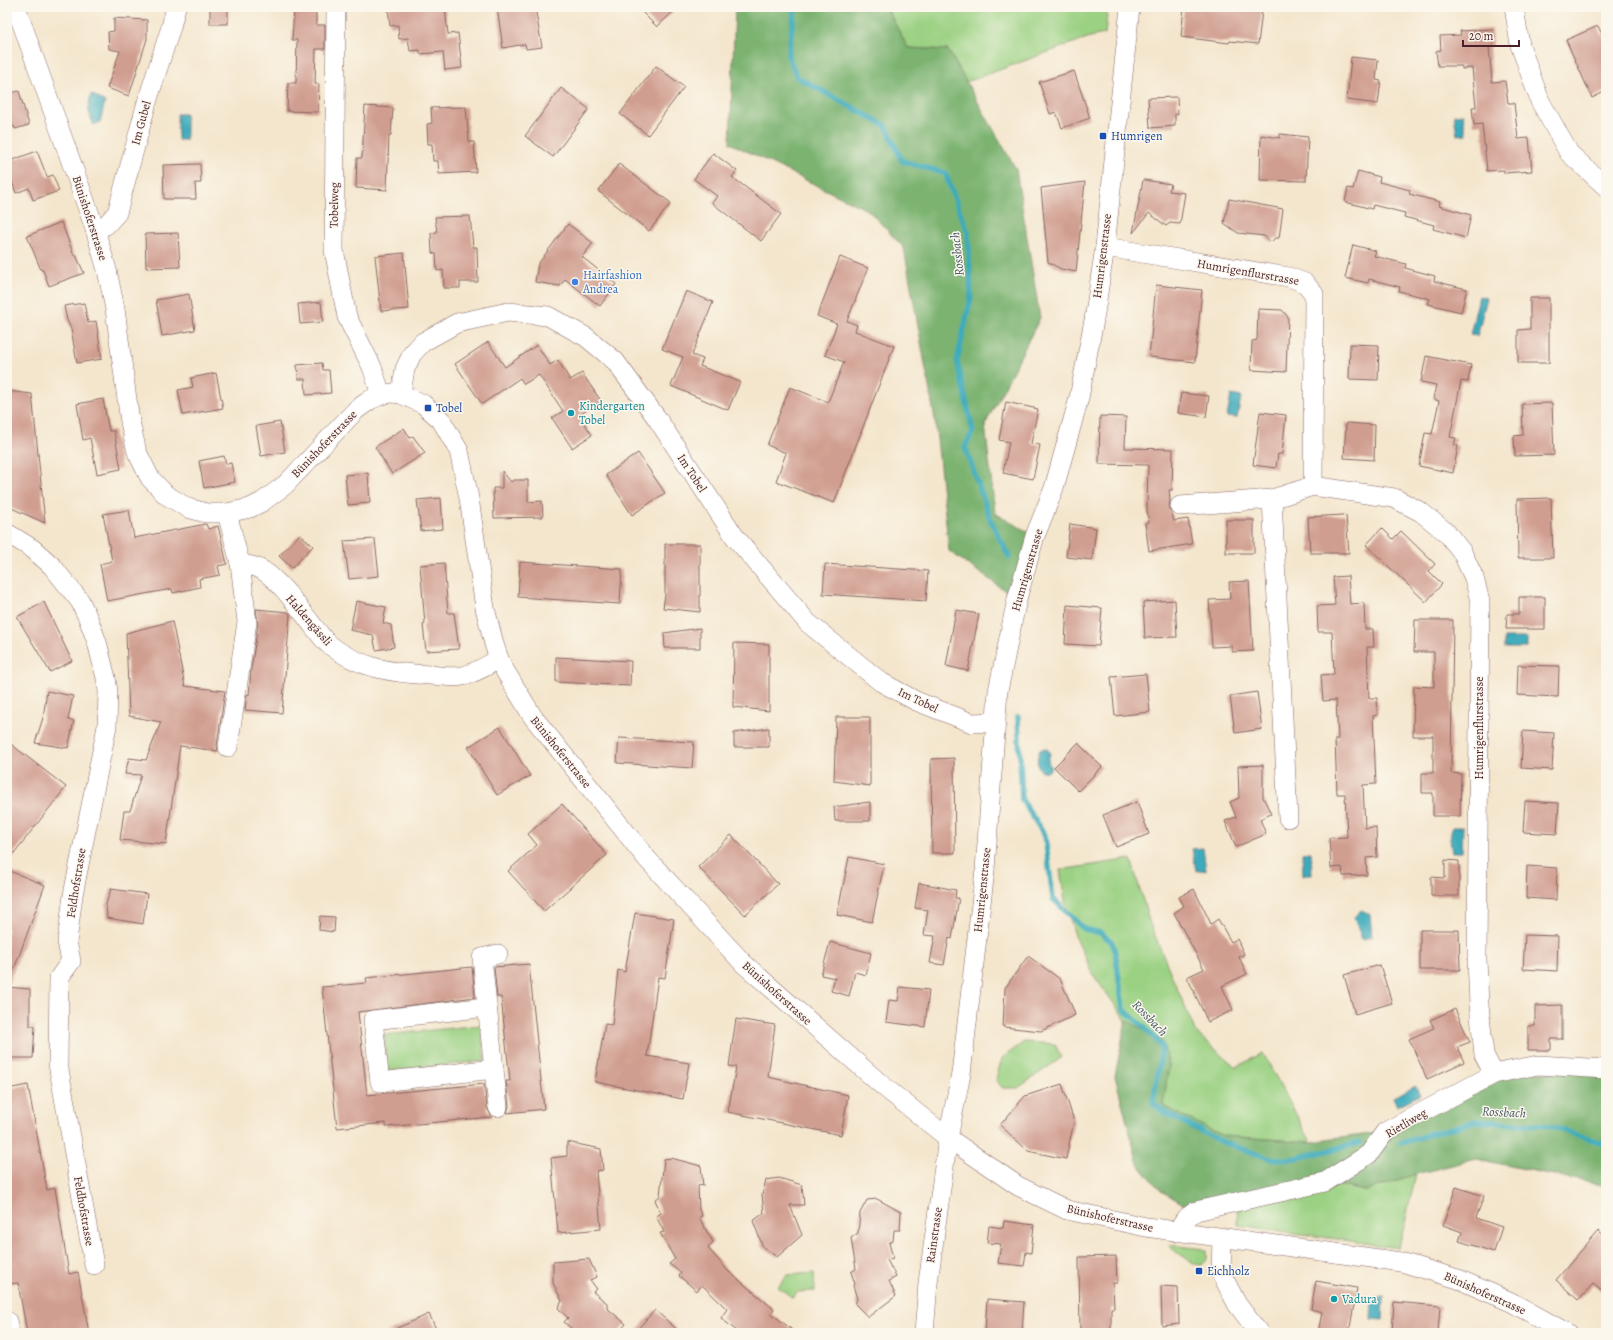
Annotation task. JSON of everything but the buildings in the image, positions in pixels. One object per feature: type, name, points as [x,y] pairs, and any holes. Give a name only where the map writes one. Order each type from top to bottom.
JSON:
[{"type":"street","name":"Bünishoferstrasse","points":[[16,7],[95,229],[107,270],[115,309],[132,429],[137,452],[144,467],[158,487],[178,503],[196,511],[215,514],[250,508],[285,485],[356,410],[370,400],[392,393],[401,394],[423,404],[441,420],[459,451],[469,498],[485,608],[499,658],[533,717],[648,860],[744,964],[834,1044],[948,1138],[1018,1186],[1068,1210],[1177,1232],[1401,1262],[1458,1279],[1511,1302],[1567,1333]]},
{"type":"street","name":"Im Gubel","points":[[95,229],[106,225],[117,213],[147,102],[171,28],[176,7]]},
{"type":"street","name":"Tobelweg","points":[[336,7],[334,250],[347,317],[372,366],[382,395]]},
{"type":"street","name":"Humrigenstrasse","points":[[948,1138],[961,1074],[985,870],[998,691],[1020,587],[1035,536],[1054,488],[1079,398],[1094,320],[1104,247],[1130,7]]},
{"type":"street","points":[[1514,7],[1520,45],[1540,100],[1569,154],[1606,187]]},
{"type":"street","name":"Humrigenflurstrasse","points":[[1104,247],[1289,277],[1305,283],[1314,294],[1313,486]]},
{"type":"street","name":"Im Tobel","points":[[401,394],[405,369],[412,354],[423,342],[457,323],[508,312],[548,316],[586,337],[615,361],[656,417],[735,537],[808,623],[881,682],[916,701],[972,723],[996,722]]},
{"type":"street","name":"Humrigenflurstrasse","points":[[1180,506],[1272,499],[1313,486],[1394,498],[1421,512],[1447,533],[1462,552],[1474,578],[1480,601],[1477,959],[1479,1005],[1484,1055],[1494,1074]]},
{"type":"street","points":[[1272,499],[1288,818]]},
{"type":"street","points":[[227,513],[240,563],[247,622],[228,747]]},
{"type":"street","name":"Feldhofstrasse","points":[[7,532],[33,549],[52,566],[80,601],[97,642],[108,691],[107,726],[79,860],[67,942],[71,961],[59,978],[58,1013],[58,1064],[94,1265]]},
{"type":"street","name":"Haldengässli","points":[[240,563],[259,568],[267,574],[285,592],[327,643],[336,650],[358,662],[399,673],[454,677],[464,676],[476,672],[499,658]]},
{"type":"street","points":[[498,954],[482,958],[498,1108]]},
{"type":"street","points":[[487,1007],[373,1020],[380,1082],[494,1069]]},
{"type":"street","name":"Rietliweg","points":[[1177,1232],[1185,1219],[1196,1211],[1325,1182],[1368,1154],[1385,1132],[1494,1074],[1538,1066],[1606,1069]]},
{"type":"street","name":"Rainstrasse","points":[[924,1333],[928,1283],[948,1138]]},
{"type":"street","points":[[1222,1238],[1221,1273],[1237,1304],[1259,1333]]},
{"type":"street","points":[[7,1321],[10,1333]]},
{"type":"green space","points":[[735,7],[886,7],[908,48],[948,50],[1016,169],[1040,318],[985,425],[995,513],[1035,536],[1017,599],[949,551],[935,420],[904,248],[869,211],[730,143]]},
{"type":"green space","points":[[886,7],[1108,7],[1105,34],[1090,37],[966,82],[948,50],[908,48]]},
{"type":"green space","points":[[1131,859],[1150,924],[1196,1033],[1236,1067],[1263,1053],[1311,1142],[1223,1136],[1162,1106],[1169,1065],[1162,1041],[1126,1020],[1094,976],[1075,936],[1065,902],[1060,870]]},
{"type":"green space","points":[[1126,1020],[1162,1040],[1169,1065],[1163,1106],[1223,1136],[1311,1142],[1385,1132],[1494,1074],[1606,1069],[1606,1186],[1477,1159],[1416,1174],[1364,1191],[1325,1182],[1196,1211],[1161,1191],[1138,1164],[1115,1076]]},
{"type":"green space","points":[[481,1025],[485,1061],[387,1071],[384,1035]]},
{"type":"green space","points":[[1024,1042],[1055,1044],[1061,1058],[1018,1088],[1002,1088],[996,1079],[1002,1058]]},
{"type":"green space","points":[[1416,1174],[1399,1248],[1238,1225],[1237,1201],[1325,1182],[1364,1191]]},
{"type":"green space","points":[[1170,1246],[1203,1249],[1207,1251],[1207,1259],[1202,1264],[1193,1263],[1171,1248]]},
{"type":"green space","points":[[814,1273],[815,1291],[797,1292],[793,1298],[778,1287],[787,1275]]},
{"type":"water","points":[[91,94],[105,102],[100,122],[93,125],[88,108]]},
{"type":"water","points":[[177,114],[186,114],[186,140],[178,140]]},
{"type":"water","points":[[1463,114],[1466,134],[1457,135],[1454,115]]},
{"type":"water","points":[[1479,296],[1487,298],[1477,336],[1470,335]]},
{"type":"water","points":[[1231,395],[1241,397],[1237,418],[1227,417]]},
{"type":"water","points":[[1504,638],[1527,638],[1527,648],[1504,648]]},
{"type":"water","points":[[1045,748],[1050,754],[1048,761],[1051,768],[1049,771],[1044,772],[1039,768],[1037,761],[1040,750]]},
{"type":"water","points":[[1452,827],[1463,827],[1462,852],[1452,852],[1450,840]]},
{"type":"water","points":[[1203,848],[1206,870],[1196,871],[1192,849]]},
{"type":"water","points":[[1311,852],[1312,875],[1303,875],[1302,853]]},
{"type":"water","points":[[1361,910],[1370,914],[1372,937],[1362,939],[1354,917]]},
{"type":"water","points":[[1416,1086],[1420,1095],[1397,1106],[1393,1097]]},
{"type":"water","points":[[1372,1297],[1384,1297],[1383,1320],[1371,1319]]},
{"type":"waterway","name":"Rossbach","points":[[795,7],[788,56],[797,77],[886,126],[902,161],[945,173],[968,233],[971,297],[957,361],[973,431],[965,447],[991,521],[1009,557]]},
{"type":"waterway","name":"Rossbach","points":[[1018,717],[1022,800],[1045,836],[1053,899],[1084,929],[1101,933],[1112,942],[1116,957],[1123,1009],[1144,1027],[1162,1046],[1153,1103],[1162,1111],[1222,1142],[1275,1160],[1297,1158],[1359,1143]]},
{"type":"waterway","name":"Rossbach","points":[[1401,1143],[1476,1121],[1549,1126],[1606,1144]]},
{"type":"place","name":"Humrigen","points":[[1103,136]]},
{"type":"place","name":"Hairfashion Andrea","points":[[575,282]]},
{"type":"place","name":"Tobel","points":[[428,408]]},
{"type":"place","name":"Kindergarten Tobel","points":[[571,413]]},
{"type":"place","name":"Eichholz","points":[[1199,1271]]},
{"type":"place","name":"Vadura","points":[[1334,1299]]}]
